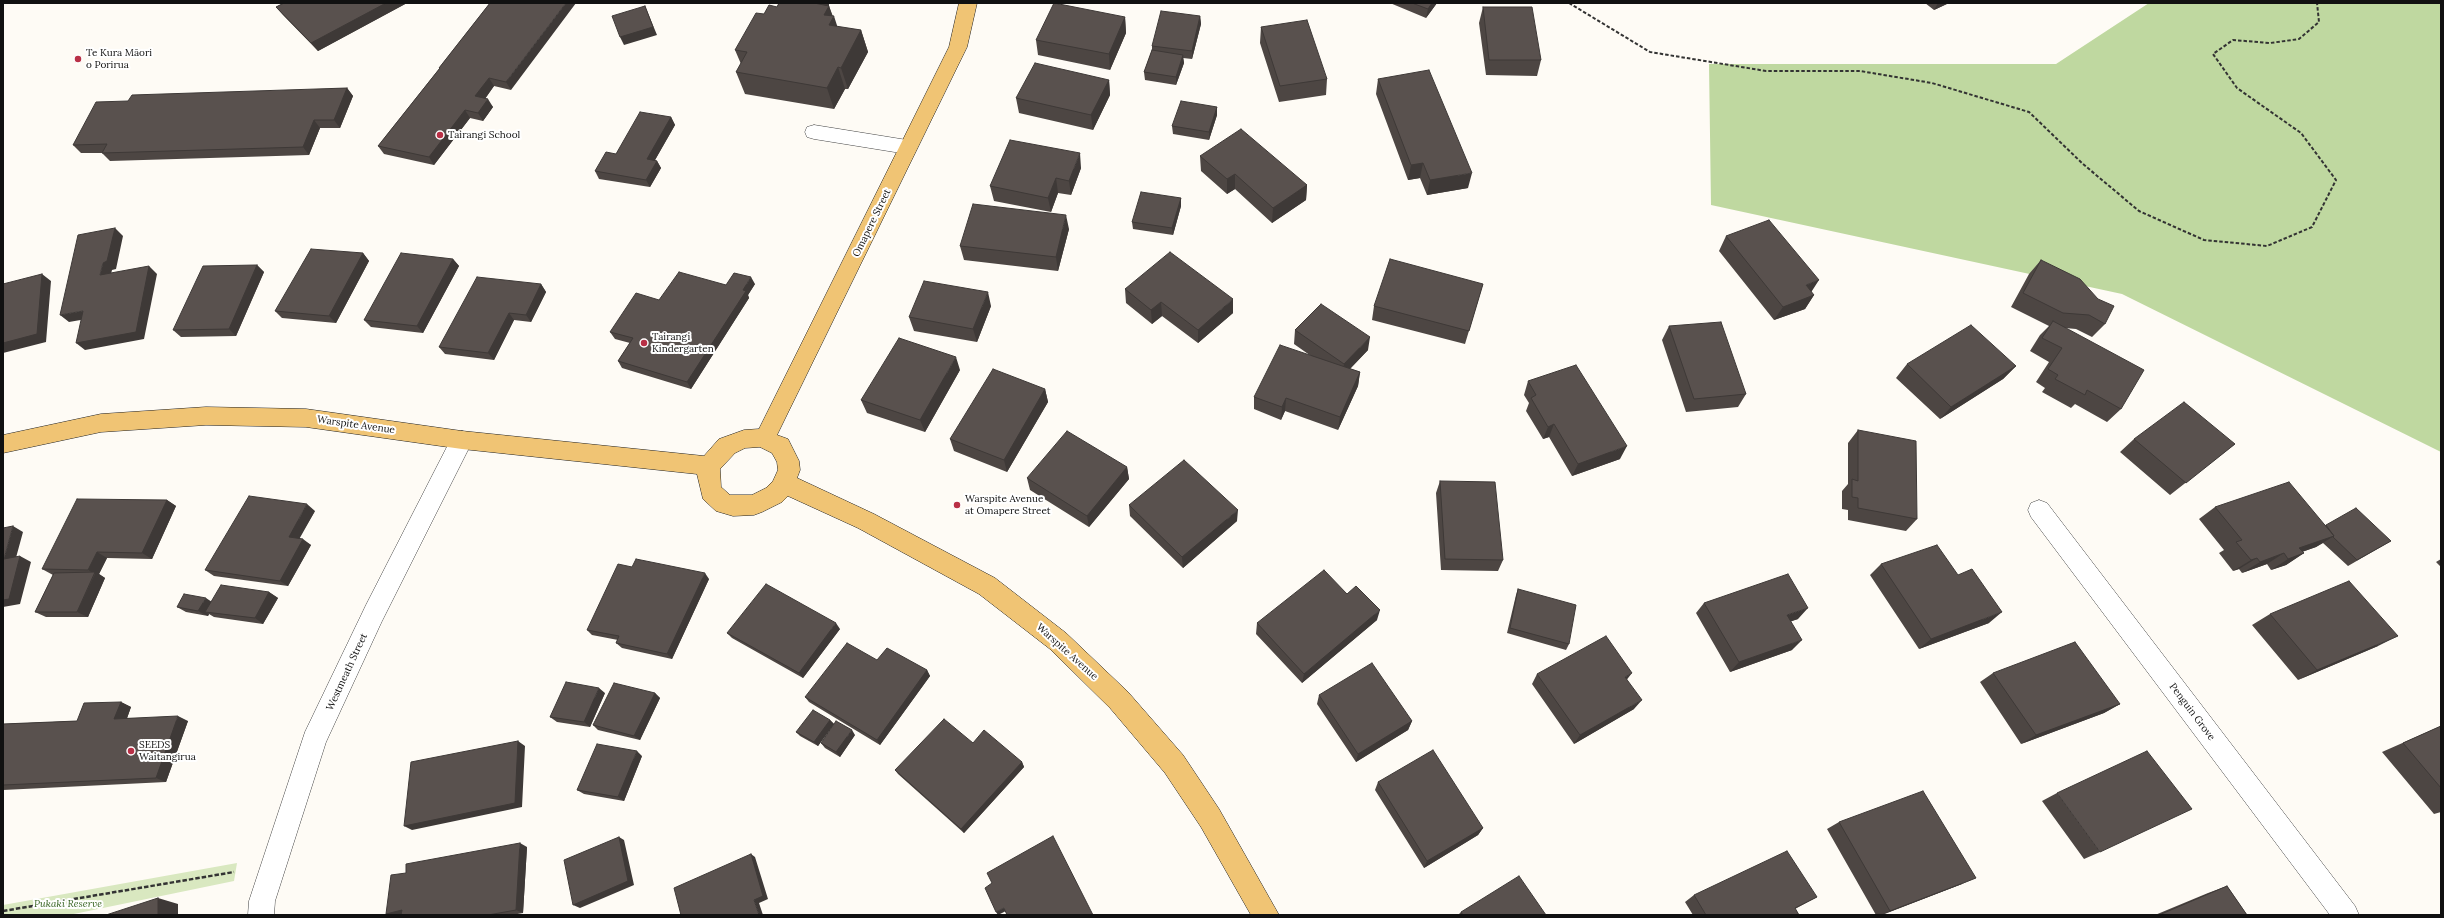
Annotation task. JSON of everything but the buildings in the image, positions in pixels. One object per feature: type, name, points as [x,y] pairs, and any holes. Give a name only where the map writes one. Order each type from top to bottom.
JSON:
[{"type":"main road","name":"Omapere Street","points":[[765,438],[886,195],[907,147],[958,47],[968,3]]},
{"type":"main road","name":"Warspite Avenue","points":[[3,444],[101,423],[206,416],[306,418],[462,440],[710,466]]},
{"type":"main road","points":[[752,438],[765,438],[780,446],[785,453],[789,470],[784,483],[774,495],[765,501],[754,505],[733,506],[724,504],[711,492],[708,474],[710,466],[717,455],[735,442],[752,438]]},
{"type":"main road","name":"Warspite Avenue","points":[[784,483],[866,521],[987,586],[1058,641],[1119,700],[1174,764],[1221,837],[1266,915]]},
{"type":"street","points":[[814,132],[907,147]]},
{"type":"street","name":"Westmeath Street","points":[[262,915],[262,901],[314,740],[374,613],[462,440]]},
{"type":"street","name":"Penguin Grove","points":[[2039,510],[2346,915]]},
{"type":"path","points":[[1569,3],[1650,52],[1766,71],[1860,71],[1932,84],[2029,112],[2083,164],[2139,211],[2204,240],[2267,246],[2312,227],[2336,180],[2301,133],[2237,88],[2213,54],[2233,40],[2270,43],[2299,39],[2319,22],[2317,3]]},
{"type":"path","points":[[3,911],[274,864]]},
{"type":"green space","points":[[2149,3],[2441,3],[2441,452],[2122,294],[1711,205],[1709,64],[2056,64]]},
{"type":"green space","name":"Pukaki Reserve","points":[[237,863],[234,881],[69,915],[3,915],[3,905]]},
{"type":"place","name":"Te Kura Māori o Porirua","points":[[78,59]]},
{"type":"place","name":"Tairangi School","points":[[440,135]]},
{"type":"place","name":"Tairangi Kindergarten","points":[[644,343]]},
{"type":"place","name":"Warspite Avenue at Omapere Street","points":[[957,505]]},
{"type":"place","name":"SEEDS Waitangirua","points":[[131,751]]}]
